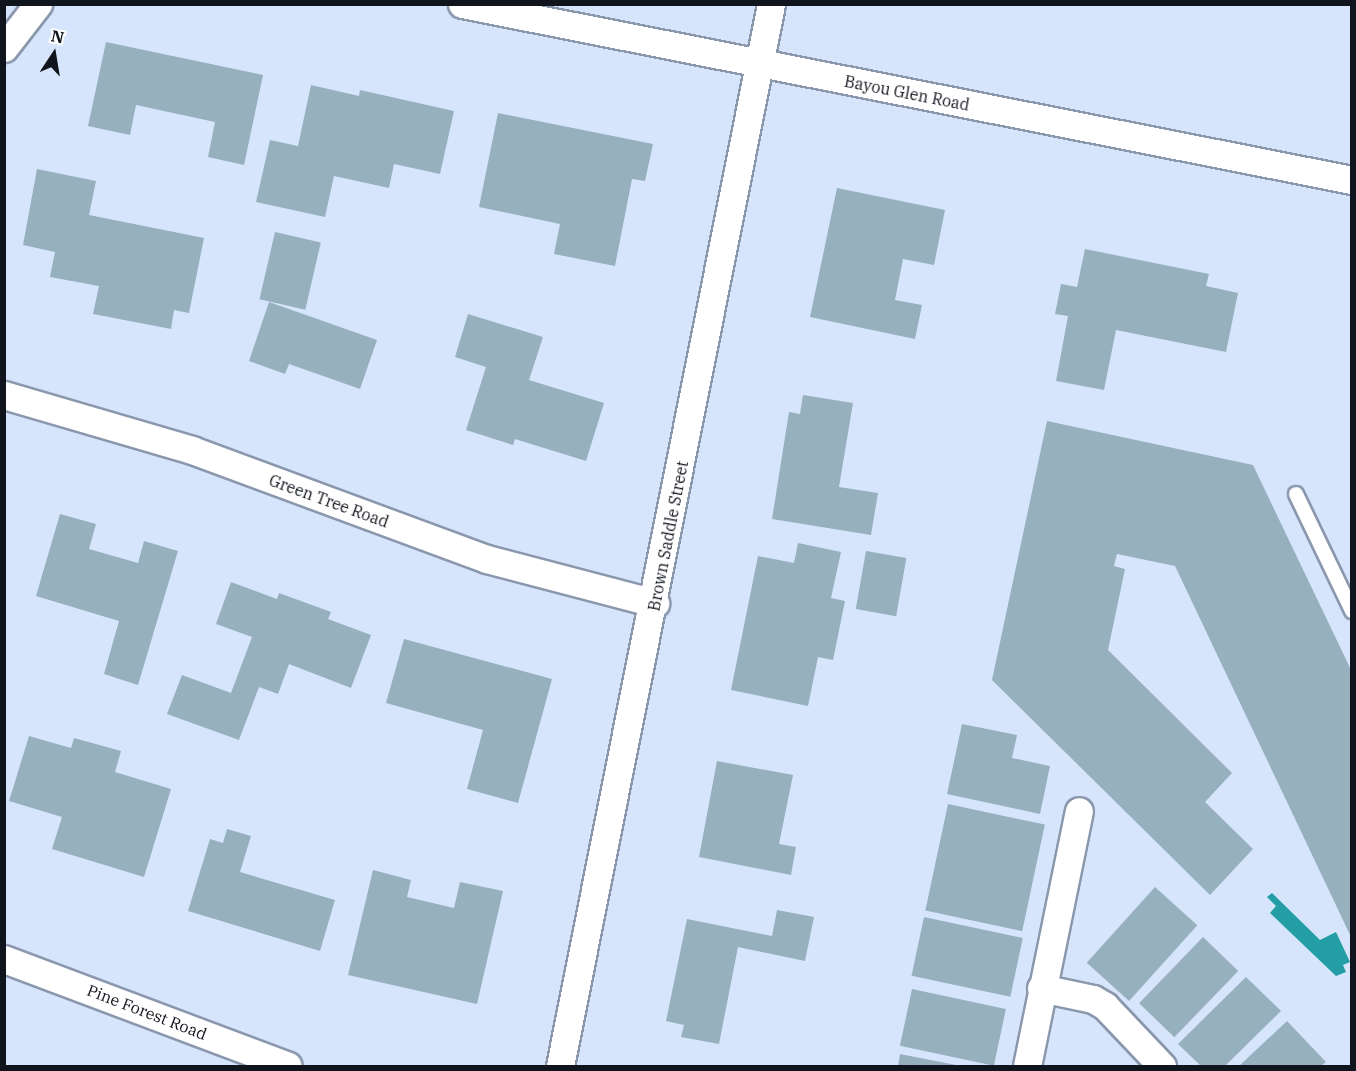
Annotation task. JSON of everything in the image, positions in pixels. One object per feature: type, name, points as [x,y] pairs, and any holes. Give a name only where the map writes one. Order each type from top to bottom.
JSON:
[{"type":"street","points":[[4,48],[38,4]]},
{"type":"street","name":"Bayou Glen Road","points":[[462,4],[1352,180]]},
{"type":"street","name":"Brown Saddle Street","points":[[560,1066],[655,603],[771,4]]},
{"type":"street","name":"Green Tree Road","points":[[4,395],[192,450],[487,559],[655,603]]},
{"type":"street","points":[[1027,1066],[1041,988],[1079,811]]},
{"type":"street","name":"Pine Forest Road","points":[[4,958],[288,1066]]},
{"type":"street","points":[[1041,988],[1094,999],[1105,1006],[1162,1066]]},
{"type":"lane","points":[[1296,495],[1352,611]]},
{"type":"shaded area","points":[[1272,893],[1320,940],[1336,932],[1350,962],[1343,965],[1346,972],[1336,976],[1270,913],[1276,906],[1267,897]]},
{"type":"building","points":[[106,42],[263,75],[244,165],[208,157],[215,122],[136,105],[130,135],[88,126]]},
{"type":"building","points":[[311,85],[359,96],[360,90],[454,111],[440,174],[394,164],[389,188],[334,176],[325,217],[256,202],[270,140],[298,146]]},
{"type":"building","points":[[498,113],[653,144],[645,181],[632,179],[615,266],[554,254],[560,224],[479,207]]},
{"type":"building","points":[[37,169],[96,181],[89,215],[204,238],[189,313],[174,310],[171,329],[93,314],[99,286],[50,277],[55,252],[23,245]]},
{"type":"building","points":[[837,188],[945,210],[934,265],[903,259],[895,300],[922,305],[915,339],[810,317]]},
{"type":"building","points":[[275,232],[321,243],[305,310],[259,299]]},
{"type":"building","points":[[1085,249],[1209,274],[1206,286],[1238,293],[1226,352],[1116,330],[1104,390],[1056,381],[1068,316],[1055,314],[1061,284],[1077,287]]},
{"type":"building","points":[[269,302],[377,340],[360,389],[289,364],[285,374],[249,361]]},
{"type":"building","points":[[468,314],[543,337],[529,380],[604,403],[586,461],[515,439],[513,445],[466,430],[486,367],[455,357]]},
{"type":"building","points":[[803,395],[853,403],[839,487],[878,493],[871,535],[772,519],[789,412],[800,414]]},
{"type":"building","points":[[1047,421],[1253,465],[1352,672],[1352,939],[1175,566],[1117,554],[1114,566],[1125,569],[1108,650],[1232,773],[1205,802],[1253,849],[1210,895],[992,680]]},
{"type":"building","points":[[60,514],[96,524],[89,549],[138,563],[144,541],[178,551],[138,685],[104,674],[119,621],[36,596]]},
{"type":"building","points":[[798,543],[841,552],[831,598],[845,601],[833,660],[818,657],[808,706],[731,690],[758,556],[794,563]]},
{"type":"building","points":[[866,551],[906,558],[896,616],[856,609]]},
{"type":"building","points":[[231,582],[277,599],[279,593],[331,612],[328,619],[371,635],[351,688],[289,664],[278,694],[259,687],[239,740],[167,714],[182,675],[231,693],[252,637],[216,624]]},
{"type":"building","points":[[404,639],[552,679],[518,803],[467,789],[483,730],[386,703]]},
{"type":"building","points":[[962,724],[1017,735],[1012,758],[1050,766],[1040,814],[947,794]]},
{"type":"building","points":[[29,736],[71,748],[74,738],[121,751],[115,772],[171,789],[144,877],[52,849],[62,817],[9,801]]},
{"type":"building","points":[[717,761],[793,775],[779,844],[796,847],[791,875],[699,857]]},
{"type":"building","points":[[948,804],[1045,825],[1022,931],[925,911]]},
{"type":"building","points":[[227,829],[251,836],[240,872],[335,900],[320,951],[188,911],[210,839],[223,843]]},
{"type":"building","points":[[373,870],[411,880],[407,897],[454,908],[460,882],[503,891],[477,1004],[348,975]]},
{"type":"building","points":[[1155,887],[1197,925],[1129,1001],[1087,963]]},
{"type":"building","points":[[777,910],[814,917],[805,961],[738,947],[719,1044],[681,1037],[684,1025],[666,1021],[687,919],[772,936]]},
{"type":"building","points":[[924,917],[1023,938],[1010,997],[912,976]]},
{"type":"building","points":[[1203,937],[1238,971],[1174,1037],[1139,1003]]},
{"type":"building","points":[[1246,977],[1281,1011],[1225,1066],[1201,1066],[1178,1044]]},
{"type":"building","points":[[912,989],[1006,1009],[994,1066],[900,1046]]},
{"type":"building","points":[[1287,1021],[1326,1062],[1321,1066],[1239,1066]]},
{"type":"building","points":[[900,1054],[956,1065],[956,1066],[898,1066]]}]
